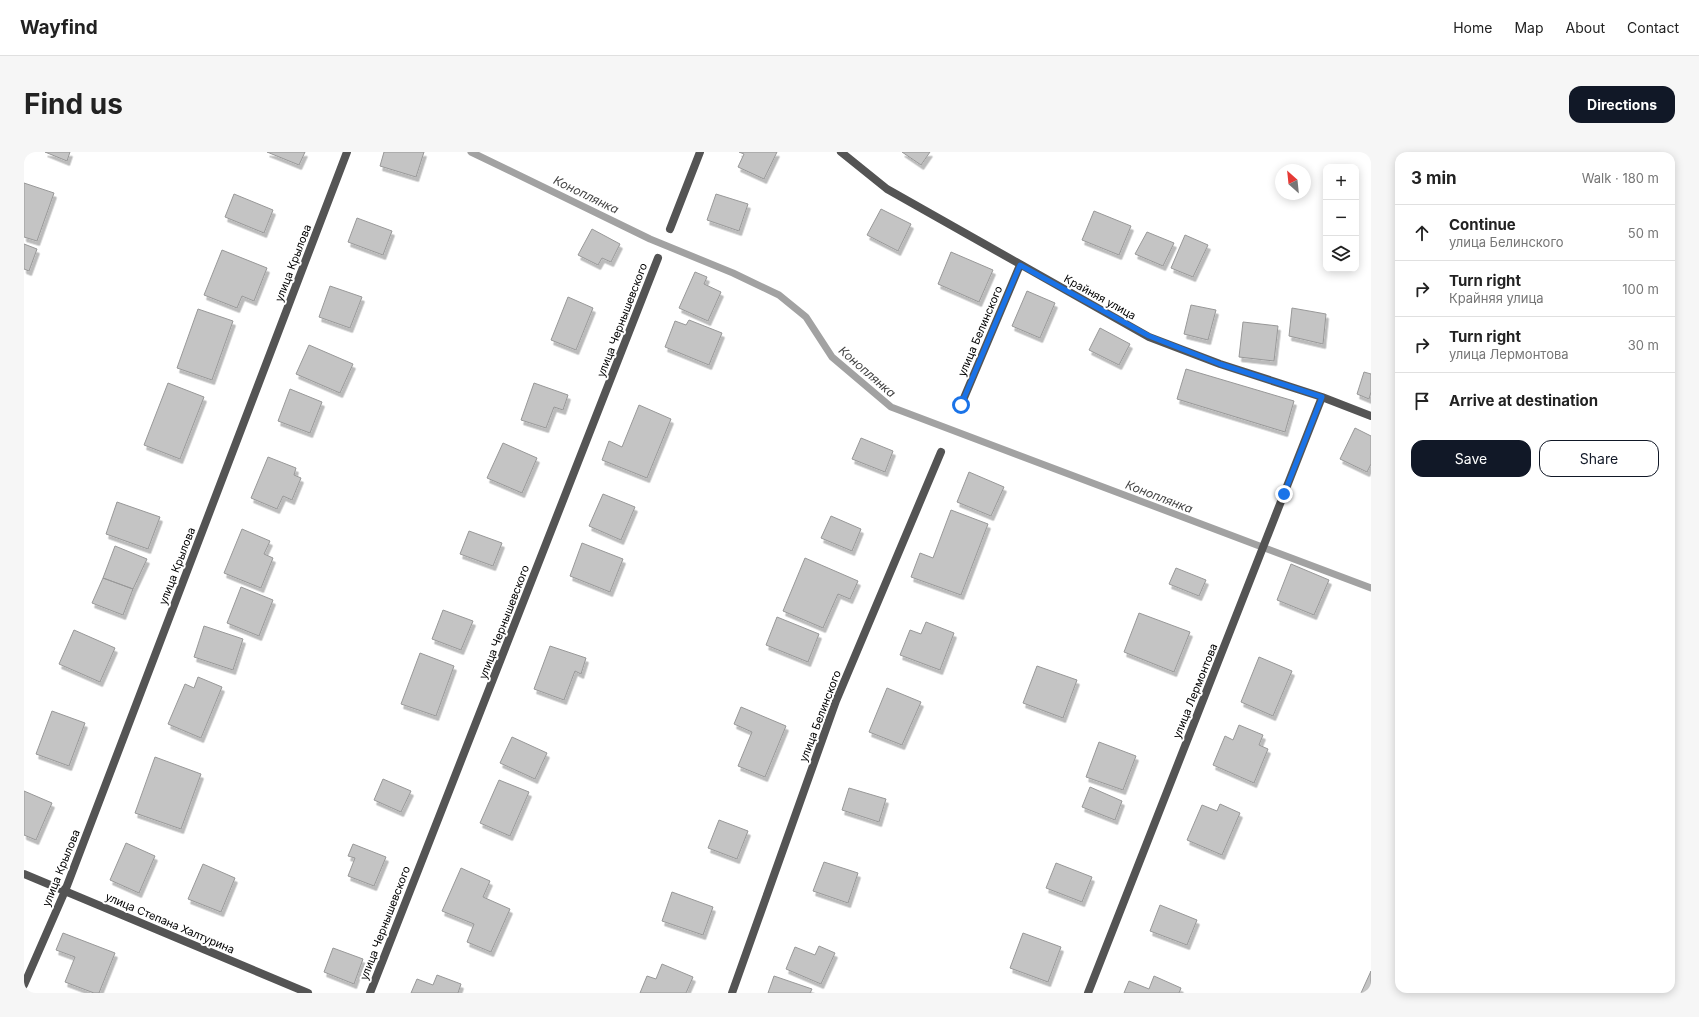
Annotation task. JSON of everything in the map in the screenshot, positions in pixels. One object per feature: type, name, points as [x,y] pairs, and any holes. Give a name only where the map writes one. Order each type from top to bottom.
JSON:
[{"type":"street","name":"улица Крылова","points":[[24,986],[65,891],[347,152]]},
{"type":"street","points":[[670,229],[700,152]]},
{"type":"street","name":"Крайняя улица","points":[[841,152],[887,189],[1020,265],[1149,336],[1220,364],[1322,397],[1371,416]]},
{"type":"street","name":"улица Чернышевского","points":[[370,993],[658,258]]},
{"type":"street","name":"улица Белинского","points":[[961,405],[1020,265]]},
{"type":"street","name":"улица Лермонтова","points":[[1088,993],[1322,397]]},
{"type":"street","name":"улица Белинского","points":[[732,993],[836,701],[941,452]]},
{"type":"street","name":"улица Степана Халтурина","points":[[24,874],[308,993]]},
{"type":"building","points":[[45,152],[70,152],[67,161]]},
{"type":"building","points":[[267,152],[305,152],[299,165]]},
{"type":"building","points":[[384,152],[424,152],[416,177],[380,166]]},
{"type":"building","points":[[739,152],[777,152],[764,179],[738,167],[744,154]]},
{"type":"building","points":[[902,152],[930,152],[921,165]]},
{"type":"building","points":[[24,183],[54,193],[37,241],[24,237]]},
{"type":"building","points":[[234,194],[273,210],[264,233],[225,217]]},
{"type":"building","points":[[716,194],[748,204],[739,231],[707,220]]},
{"type":"building","points":[[881,209],[911,224],[898,251],[867,235]]},
{"type":"building","points":[[1094,211],[1131,226],[1119,255],[1082,240]]},
{"type":"building","points":[[357,218],[392,231],[383,255],[348,242]]},
{"type":"building","points":[[592,229],[620,244],[611,262],[602,258],[598,265],[578,255]]},
{"type":"building","points":[[1147,232],[1174,243],[1163,266],[1135,254]]},
{"type":"building","points":[[1185,235],[1208,245],[1193,277],[1171,268]]},
{"type":"building","points":[[24,244],[37,249],[29,271],[24,269]]},
{"type":"building","points":[[222,250],[267,268],[254,301],[242,296],[237,308],[204,295]]},
{"type":"building","points":[[951,252],[993,270],[979,302],[938,284]]},
{"type":"building","points":[[695,272],[707,277],[704,284],[721,292],[708,321],[679,308]]},
{"type":"building","points":[[330,286],[362,297],[350,328],[319,317]]},
{"type":"building","points":[[1027,291],[1055,303],[1040,338],[1012,326]]},
{"type":"building","points":[[568,297],[593,308],[576,350],[551,340]]},
{"type":"building","points":[[1191,305],[1216,310],[1208,340],[1184,334]]},
{"type":"building","points":[[1292,308],[1326,314],[1323,344],[1289,336]]},
{"type":"building","points":[[198,309],[233,321],[212,380],[177,368]]},
{"type":"building","points":[[689,320],[722,333],[709,365],[665,347],[675,321],[686,325]]},
{"type":"building","points":[[1243,322],[1278,326],[1274,361],[1239,357]]},
{"type":"building","points":[[1100,328],[1130,344],[1119,365],[1089,350]]},
{"type":"building","points":[[309,345],[353,364],[340,393],[296,374]]},
{"type":"building","points":[[1186,369],[1294,401],[1285,432],[1177,399]]},
{"type":"building","points":[[1364,372],[1371,374],[1371,392],[1369,399],[1357,394]]},
{"type":"building","points":[[168,383],[204,397],[180,459],[144,445]]},
{"type":"building","points":[[534,383],[568,395],[563,410],[554,407],[546,428],[521,420]]},
{"type":"building","points":[[290,389],[322,402],[310,433],[278,421]]},
{"type":"building","points":[[639,405],[671,419],[647,478],[602,460],[609,441],[622,447]]},
{"type":"building","points":[[1355,428],[1371,436],[1371,464],[1367,472],[1340,459]]},
{"type":"building","points":[[861,438],[893,451],[885,472],[852,459]]},
{"type":"building","points":[[503,443],[537,458],[522,493],[487,478]]},
{"type":"building","points":[[268,457],[296,468],[294,475],[301,478],[292,500],[283,496],[277,509],[251,498]]},
{"type":"building","points":[[969,472],[1004,487],[991,516],[957,502]]},
{"type":"building","points":[[603,494],[635,507],[621,540],[589,526]]},
{"type":"building","points":[[117,502],[160,517],[148,549],[106,534]]},
{"type":"building","points":[[951,510],[988,524],[961,595],[911,577],[920,553],[933,558]]},
{"type":"building","points":[[831,516],[861,529],[852,551],[821,538]]},
{"type":"building","points":[[242,529],[270,541],[264,554],[273,558],[261,588],[224,573]]},
{"type":"building","points":[[469,531],[502,543],[493,566],[460,554]]},
{"type":"building","points":[[582,543],[623,559],[610,592],[570,576]]},
{"type":"building","points":[[115,546],[147,559],[133,589],[103,578]]},
{"type":"building","points":[[805,558],[858,581],[850,599],[838,594],[823,628],[783,611]]},
{"type":"building","points":[[1291,564],[1329,580],[1314,615],[1277,600]]},
{"type":"building","points":[[1176,568],[1206,580],[1199,596],[1169,584]]},
{"type":"building","points":[[103,578],[133,589],[123,615],[92,603]]},
{"type":"building","points":[[241,587],[273,600],[259,636],[227,623]]},
{"type":"building","points":[[443,610],[473,621],[461,650],[432,639]]},
{"type":"building","points":[[1139,613],[1190,632],[1174,672],[1124,652]]},
{"type":"building","points":[[777,617],[819,634],[808,662],[766,645]]},
{"type":"building","points":[[926,622],[954,633],[940,670],[900,655],[910,630],[921,634]]},
{"type":"building","points":[[204,626],[243,639],[233,670],[194,657]]},
{"type":"building","points":[[74,630],[115,648],[100,682],[59,664]]},
{"type":"building","points":[[550,646],[586,658],[581,674],[575,671],[564,700],[534,689]]},
{"type":"building","points":[[420,653],[454,666],[436,716],[401,704]]},
{"type":"building","points":[[1259,657],[1292,671],[1273,716],[1241,702]]},
{"type":"building","points":[[1037,666],[1077,680],[1063,718],[1023,703]]},
{"type":"building","points":[[198,677],[222,687],[201,738],[168,724],[185,684],[194,688]]},
{"type":"building","points":[[887,688],[921,702],[902,745],[869,732]]},
{"type":"building","points":[[741,707],[786,726],[765,777],[738,766],[752,732],[734,724]]},
{"type":"building","points":[[52,711],[85,723],[69,766],[36,754]]},
{"type":"building","points":[[1239,725],[1263,735],[1259,745],[1268,749],[1254,783],[1213,765],[1225,736],[1233,740]]},
{"type":"building","points":[[512,737],[547,753],[535,779],[500,763]]},
{"type":"building","points":[[1099,742],[1136,756],[1123,790],[1086,777]]},
{"type":"building","points":[[155,757],[201,774],[181,829],[135,813]]},
{"type":"building","points":[[383,779],[411,791],[401,812],[374,800]]},
{"type":"building","points":[[499,780],[529,792],[510,836],[480,823]]},
{"type":"building","points":[[1090,787],[1122,801],[1115,820],[1082,807]]},
{"type":"building","points":[[849,788],[886,799],[879,822],[842,810]]},
{"type":"building","points":[[24,791],[52,803],[36,840],[24,835]]},
{"type":"building","points":[[1220,804],[1240,813],[1222,855],[1187,840],[1202,805],[1217,811]]},
{"type":"building","points":[[719,820],[748,831],[737,859],[708,848]]},
{"type":"building","points":[[126,843],[155,856],[139,893],[110,880]]},
{"type":"building","points":[[353,844],[386,857],[374,886],[348,876],[355,858],[348,856]]},
{"type":"building","points":[[824,862],[858,873],[848,903],[813,891]]},
{"type":"building","points":[[1056,863],[1092,877],[1082,902],[1046,888]]},
{"type":"building","points":[[203,864],[235,878],[221,912],[188,899]]},
{"type":"building","points":[[461,868],[490,881],[483,897],[510,909],[491,952],[467,942],[474,924],[442,911]]},
{"type":"building","points":[[672,892],[713,907],[703,935],[662,921]]},
{"type":"building","points":[[1160,905],[1197,920],[1187,945],[1150,931]]},
{"type":"building","points":[[63,933],[115,953],[99,993],[94,993],[65,982],[75,957],[56,950]]},
{"type":"building","points":[[1023,933],[1061,947],[1048,982],[1010,968]]},
{"type":"building","points":[[819,946],[835,953],[821,984],[786,969],[795,947],[815,955]]},
{"type":"building","points":[[333,948],[363,959],[354,984],[324,972]]},
{"type":"building","points":[[662,964],[693,977],[686,993],[640,993],[647,976],[656,979]]},
{"type":"building","points":[[1371,971],[1371,993],[1361,993]]},
{"type":"building","points":[[437,975],[461,984],[458,993],[411,993],[417,979],[433,985]]},
{"type":"building","points":[[774,976],[812,989],[810,993],[768,993]]},
{"type":"building","points":[[1154,976],[1181,988],[1179,993],[1124,993],[1129,981],[1149,989]]},
{"type":"waterway","name":"Коноплянка","points":[[471,152],[650,239],[733,273],[779,295],[806,317],[832,357],[891,407],[1371,588]]},
{"type":"route","points":[[961,405],[1020,265],[1149,336],[1220,364],[1322,397],[1284,494]]}]
